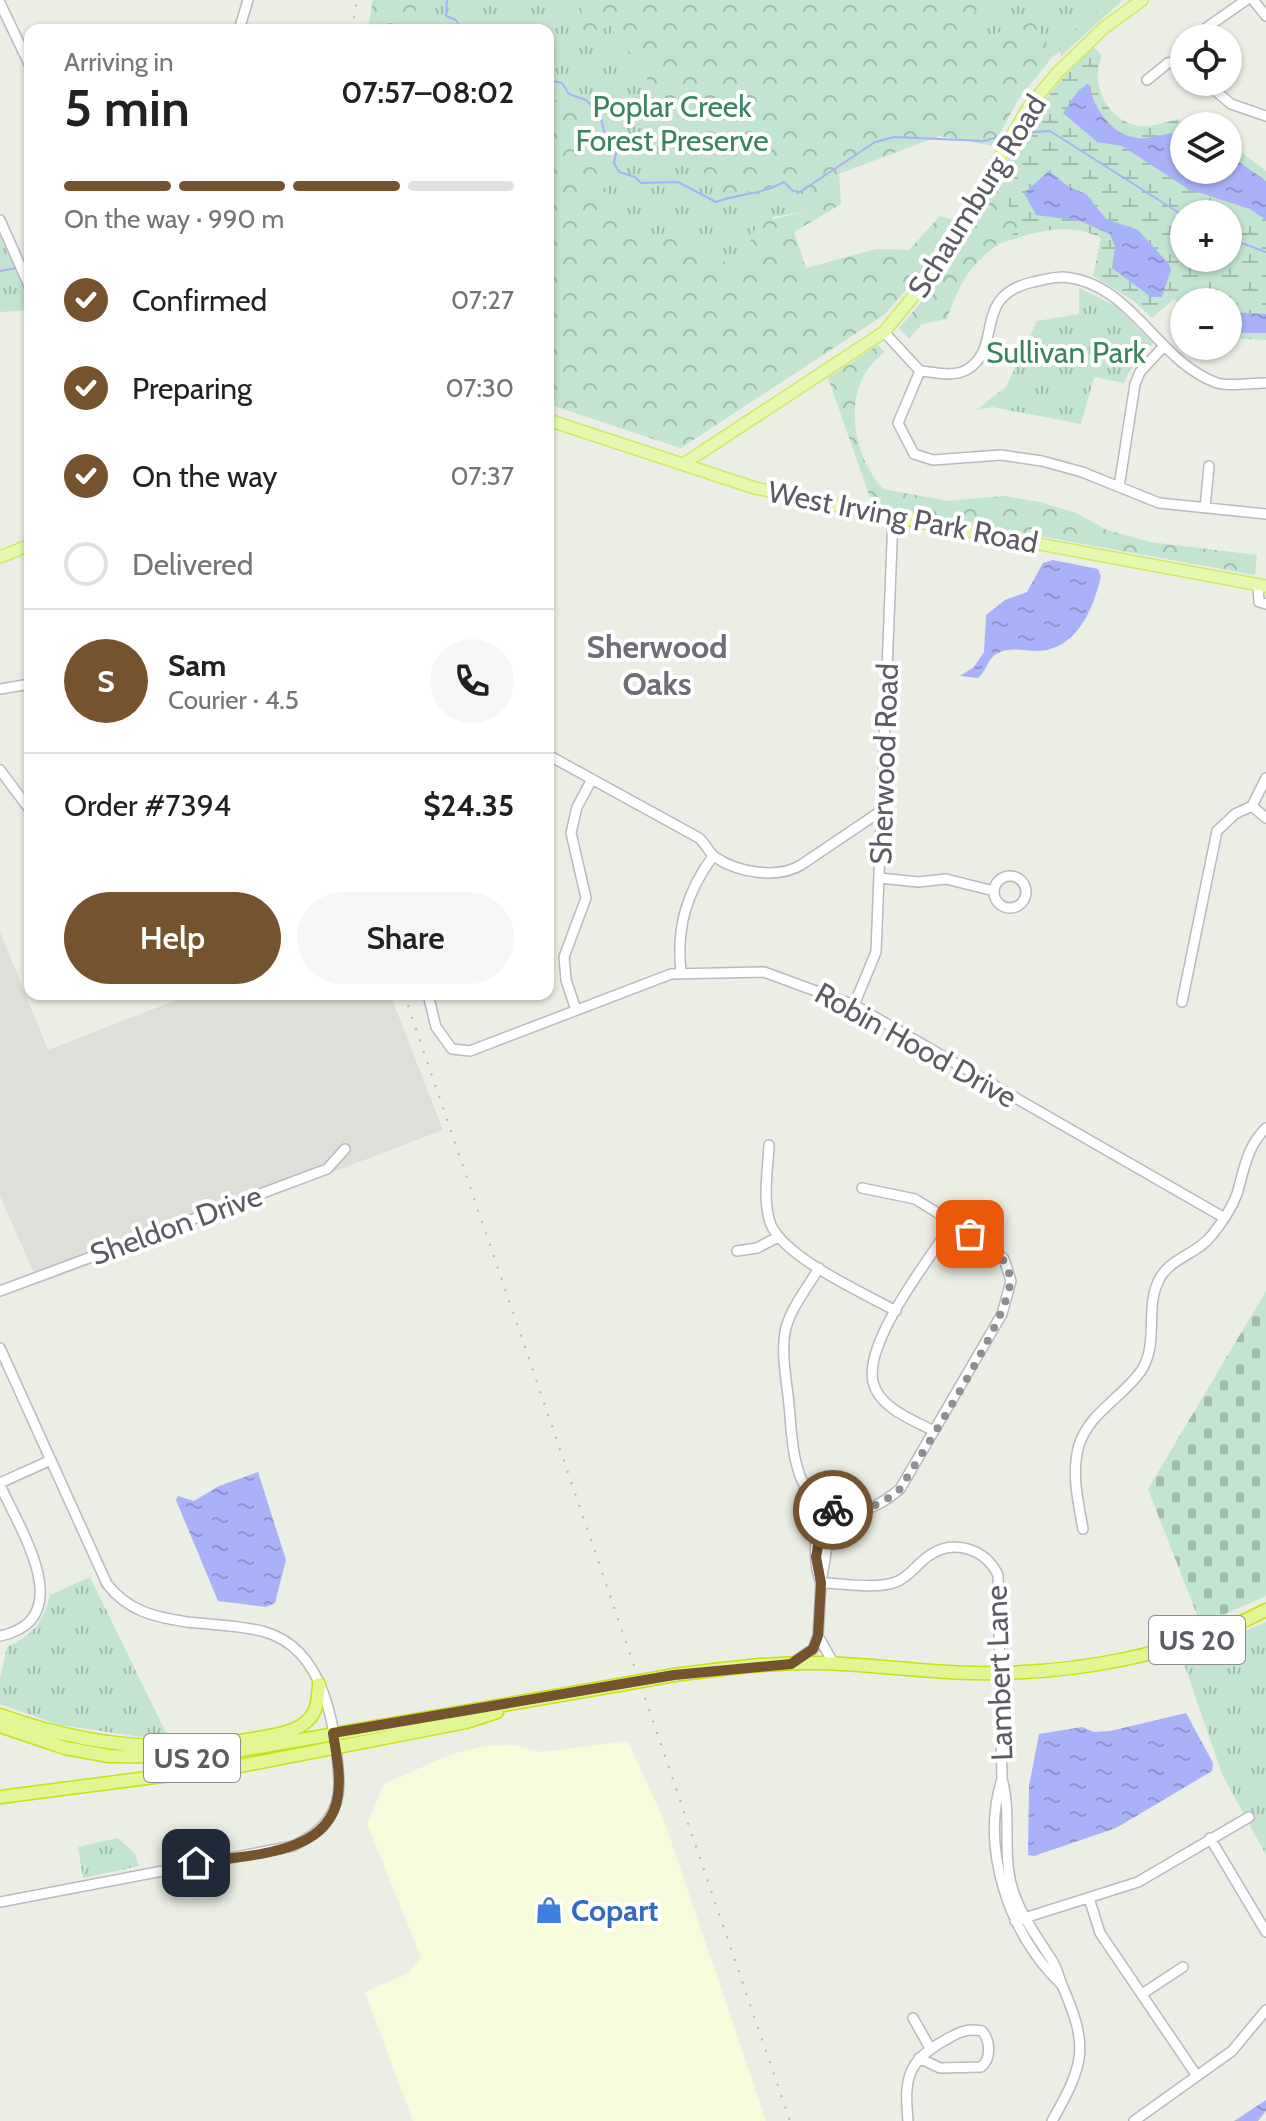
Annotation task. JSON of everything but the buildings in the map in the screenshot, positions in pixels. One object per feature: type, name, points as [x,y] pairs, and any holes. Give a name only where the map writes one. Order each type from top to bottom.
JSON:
[{"type":"highway","name":"US 20","points":[[0,1726],[65,1748],[109,1756],[201,1757],[674,1675],[791,1664],[1001,1673],[1072,1666],[1174,1648],[1266,1610]]},
{"type":"highway","points":[[0,1715],[65,1735],[119,1745],[170,1750],[217,1746],[284,1733],[302,1726],[312,1716],[319,1684]]},
{"type":"highway","name":"US 20","points":[[0,1797],[201,1772],[335,1748],[466,1722],[518,1704]]},
{"type":"main road","name":"Schaumburg Road","points":[[685,463],[884,332],[934,271],[1012,133],[1058,72],[1105,27],[1142,0]]},
{"type":"main road","name":"West Irving Park Road","points":[[554,422],[755,488],[893,517],[1262,585]]},
{"type":"main road","points":[[712,445],[708,459],[717,475]]},
{"type":"main road","points":[[0,557],[24,547]]},
{"type":"street","points":[[241,24],[248,0]]},
{"type":"street","points":[[1212,24],[1246,0]]},
{"type":"street","points":[[1253,0],[1265,10]]},
{"type":"street","points":[[0,3],[24,53]]},
{"type":"street","points":[[1147,80],[1170,63]]},
{"type":"street","points":[[1222,96],[1231,104],[1266,116]]},
{"type":"street","points":[[0,220],[24,273]]},
{"type":"street","points":[[884,332],[920,371],[953,374],[969,368],[983,351],[992,310],[1003,295],[1016,287],[1056,277],[1072,278],[1116,298],[1195,373],[1221,384],[1266,383]]},
{"type":"street","points":[[1119,487],[1135,384],[1145,365],[1164,346]]},
{"type":"street","points":[[920,371],[898,423],[914,454],[933,460],[1001,455],[1042,461],[1159,503],[1266,514]]},
{"type":"street","points":[[1205,508],[1209,466]]},
{"type":"street","name":"Sherwood Road","points":[[854,1005],[876,952],[893,517]]},
{"type":"street","points":[[1262,585],[1259,602],[1266,604]]},
{"type":"street","points":[[0,689],[24,685]]},
{"type":"street","points":[[554,758],[699,838],[713,856],[754,871],[789,872],[881,811]]},
{"type":"street","points":[[0,770],[24,802]]},
{"type":"street","points":[[1182,1002],[1217,831],[1235,814],[1252,806],[1266,778]]},
{"type":"street","points":[[575,1007],[566,980],[564,957],[586,898],[571,833],[577,807],[592,779]]},
{"type":"street","points":[[1252,806],[1266,818]]},
{"type":"street","points":[[681,971],[677,941],[684,910],[694,882],[713,856]]},
{"type":"street","points":[[880,878],[918,882],[946,879],[994,891]]},
{"type":"street","name":"Robin Hood Drive","points":[[429,1000],[436,1027],[452,1049],[470,1051],[575,1007],[681,971],[764,972],[854,1005],[1223,1217]]},
{"type":"street","points":[[1083,1529],[1075,1484],[1080,1441],[1099,1415],[1143,1368],[1150,1350],[1152,1302],[1162,1274],[1173,1262],[1210,1238],[1236,1196],[1243,1165],[1266,1128]]},
{"type":"street","points":[[769,1145],[769,1221],[778,1237],[819,1268],[896,1311]]},
{"type":"street","name":"Sheldon Drive","points":[[0,1291],[327,1169],[345,1149]]},
{"type":"street","points":[[819,1268],[789,1319],[783,1348],[799,1474],[812,1498],[829,1509],[866,1511],[883,1504],[900,1489],[1002,1314],[1011,1281],[1004,1259],[988,1244],[915,1199],[862,1188]]},
{"type":"street","points":[[934,1431],[890,1407],[873,1383],[876,1352],[896,1311],[952,1224]]},
{"type":"street","points":[[737,1251],[757,1248],[778,1237]]},
{"type":"street","points":[[0,1348],[101,1572],[122,1600],[139,1611],[162,1618],[273,1635],[302,1654],[319,1684],[333,1733],[339,1785],[334,1812],[321,1829],[293,1846],[0,1902]]},
{"type":"street","points":[[0,1636],[21,1629],[34,1615],[42,1588],[37,1568],[0,1484],[51,1460]]},
{"type":"street","points":[[791,1664],[813,1649],[818,1636],[821,1583],[832,1516],[829,1509]]},
{"type":"street","name":"Lambert Lane","points":[[821,1583],[890,1583],[906,1577],[929,1555],[945,1548],[964,1548],[982,1554],[994,1567],[1000,1584],[1002,1779],[997,1794],[998,1862],[1003,1891],[1048,1972],[1063,1986],[1076,2011],[1081,2051],[1071,2089],[1052,2121]]},
{"type":"street","points":[[818,1636],[834,1664]]},
{"type":"street","points":[[1021,1920],[1138,1882],[1249,1817]]},
{"type":"street","points":[[1210,1838],[1266,1932]]},
{"type":"street","points":[[1089,1898],[1100,1933],[1197,2076]]},
{"type":"street","points":[[1142,1994],[1183,1967]]},
{"type":"street","points":[[1134,2121],[1232,2051],[1266,2010]]},
{"type":"street","points":[[913,2018],[930,2048]]},
{"type":"street","points":[[908,2121],[907,2081],[919,2058],[930,2048],[964,2030],[979,2030],[987,2040],[988,2058],[981,2067],[940,2068],[919,2058]]},
{"type":"shaded area","points":[[0,932],[24,991],[24,1000],[28,1000],[48,1050],[177,1000],[392,1000],[443,1130],[39,1284],[0,1196]]},
{"type":"shaded area","name":"Copart","points":[[628,1741],[664,1820],[766,2121],[413,2121],[365,1992],[409,1973],[421,1957],[367,1824],[384,1784],[449,1755],[484,1746],[514,1745],[542,1752]]},
{"type":"green space","name":"Poplar Creek Forest Preserve","points":[[373,0],[1121,0],[1064,49],[1018,80],[966,97],[805,190],[808,211],[773,217],[770,256],[736,274],[681,448],[554,406],[554,24],[369,24]]},
{"type":"green space","points":[[373,0],[426,0],[404,24],[369,24]]},
{"type":"green space","name":"Poplar Creek Forest Preserve","points":[[581,0],[982,0],[972,16],[977,27],[990,35],[1028,24],[1027,8],[1053,56],[1018,100],[993,146],[939,136],[839,174],[841,204],[794,232],[806,268],[876,249],[909,250],[940,216],[953,220],[918,276],[884,315],[681,448],[554,406],[554,99],[581,115],[612,208],[627,223],[654,238],[671,234],[700,252],[719,254],[733,274],[769,256],[750,242],[757,223],[808,211],[805,190],[795,190],[783,180],[757,193],[748,191],[734,206],[685,152],[671,120],[647,119],[644,109],[646,75],[614,34],[613,24],[606,26],[594,38],[583,35]]},
{"type":"green space","points":[[1108,0],[1123,0],[1061,56],[1059,44]]},
{"type":"green space","points":[[1094,47],[1102,56],[1098,74],[1101,93],[1118,117],[1145,126],[1170,121],[1170,184],[1242,184],[1242,153],[1266,171],[1266,340],[1242,339],[1242,288],[1170,288],[1170,302],[1152,318],[1134,301],[1093,276],[1101,238],[1087,232],[1046,231],[990,247],[1027,226],[992,188],[1036,113],[1063,78]]},
{"type":"green space","points":[[992,188],[1028,226],[977,263],[961,286],[947,319],[922,324],[909,339],[899,328],[948,271]]},
{"type":"green space","points":[[0,234],[24,287],[24,310],[0,312]]},
{"type":"green space","name":"Sullivan Park","points":[[1079,288],[1116,306],[1153,343],[1129,372],[1124,383],[1094,377],[1081,424],[992,407],[976,410],[1006,387],[1037,321],[1079,314]]},
{"type":"green space","points":[[878,345],[885,352],[861,382],[855,419],[863,456],[883,489],[948,501],[1004,496],[1040,502],[1076,513],[1107,530],[1150,542],[1257,555],[1255,575],[873,506],[828,378]]},
{"type":"green space","points":[[1266,1291],[1266,1596],[1201,1625],[1148,1489]]},
{"type":"green space","points":[[90,1577],[170,1741],[59,1725],[0,1704],[0,1678],[7,1647],[36,1627],[50,1595]]},
{"type":"green space","points":[[1266,1622],[1266,1855],[1222,1774],[1182,1658]]},
{"type":"green space","points":[[118,1838],[135,1854],[139,1866],[83,1878],[78,1847]]},
{"type":"water","points":[[1088,83],[1101,113],[1125,135],[1147,138],[1170,133],[1170,177],[1122,146],[1097,142],[1063,113],[1078,91]]},
{"type":"water","points":[[1242,164],[1266,181],[1266,220],[1242,206],[1242,200],[1222,200],[1180,184],[1242,184]]},
{"type":"water","points":[[1049,171],[1069,187],[1086,194],[1106,219],[1138,230],[1169,264],[1170,272],[1162,297],[1151,297],[1112,268],[1115,247],[1110,234],[1080,221],[1036,215],[1024,193]]},
{"type":"water","points":[[1242,313],[1266,314],[1266,333],[1242,333]]},
{"type":"water","points":[[1053,560],[1098,569],[1101,576],[1093,603],[1080,627],[1060,645],[1048,650],[1005,650],[993,657],[978,678],[960,676],[974,667],[984,652],[986,615],[1005,600],[1027,592],[1043,563]]},
{"type":"water","points":[[258,1472],[286,1560],[275,1603],[266,1607],[218,1601],[176,1500],[178,1496],[194,1501],[219,1486]]},
{"type":"water","points":[[1186,1713],[1213,1763],[1212,1771],[1116,1828],[1034,1856],[1028,1855],[1029,1786],[1039,1734],[1082,1727],[1094,1732],[1110,1731]]},
{"type":"water","points":[[1266,2100],[1266,2111],[1258,2121],[1234,2121]]},
{"type":"waterway","points":[[447,0],[446,16],[458,24]]},
{"type":"waterway","points":[[554,81],[562,83],[569,94],[586,100],[600,114],[604,131],[617,149],[614,163],[619,172],[635,177],[641,183],[678,182],[716,202],[766,190],[784,182],[793,191],[800,192],[875,142],[894,137],[984,141],[1007,134]]},
{"type":"waterway","points":[[1018,133],[1050,131],[1170,207]]},
{"type":"waterway","points":[[1242,243],[1266,252]]},
{"type":"waterway","points":[[0,271],[17,268]]},
{"type":"railway","points":[[353,24],[357,0]]},
{"type":"railway","points":[[406,1000],[790,2121]]},
{"type":"way so far","points":[[833,1510],[866,1511],[883,1504],[900,1489],[1002,1314],[1011,1281],[1004,1259],[988,1244],[970,1234]]},
{"type":"place","name":"Copart","points":[[549,1910]]},
{"type":"district","name":"Sherwood Oaks","points":[[657,664]]},
{"type":"route","points":[[196,1863],[293,1846],[321,1829],[334,1812],[338,1795],[333,1733],[518,1704],[674,1675],[746,1665],[791,1664],[813,1649],[818,1636],[821,1583],[816,1572],[818,1531],[824,1514],[829,1509],[833,1510]]}]
